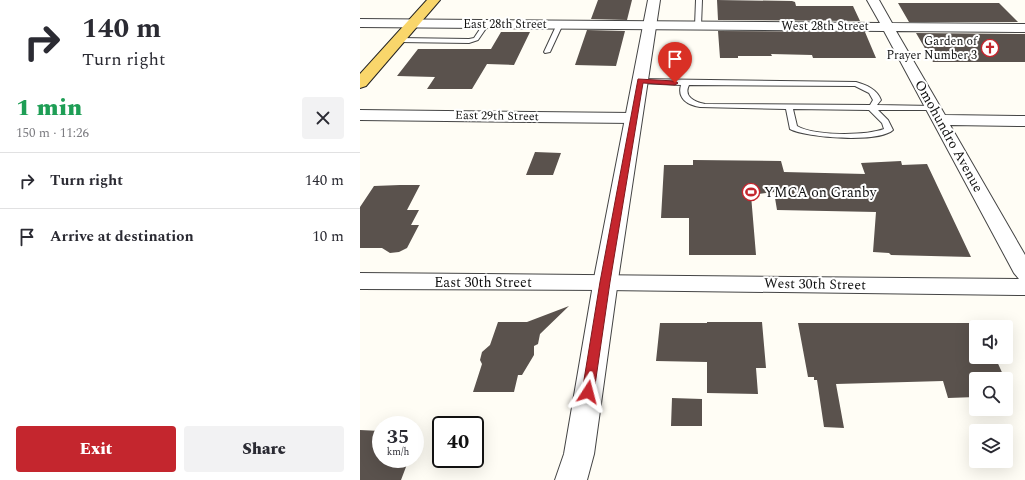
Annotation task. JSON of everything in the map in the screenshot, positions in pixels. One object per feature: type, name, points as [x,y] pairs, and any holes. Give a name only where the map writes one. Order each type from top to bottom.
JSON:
[{"type":"main road","points":[[360,84],[434,0]]},
{"type":"street","points":[[571,480],[579,454],[605,282],[654,0]]},
{"type":"street","name":"Omohundro Avenue","points":[[873,0],[1025,273]]},
{"type":"street","name":"East 28th Street","points":[[360,23],[650,25]]},
{"type":"street","name":"West 28th Street","points":[[650,25],[1025,28]]},
{"type":"street","points":[[936,114],[1025,121]]},
{"type":"street","name":"East 29th Street","points":[[360,115],[633,118]]},
{"type":"street","name":"East 30th Street","points":[[360,282],[605,282]]},
{"type":"street","name":"West 30th Street","points":[[605,282],[1025,287]]},
{"type":"lane","points":[[698,26],[699,0]]},
{"type":"lane","points":[[399,40],[469,41],[476,39],[486,24]]},
{"type":"lane","points":[[547,52],[560,24]]},
{"type":"lane","points":[[640,81],[687,83],[856,84],[876,96],[877,100],[872,108]]},
{"type":"lane","points":[[687,83],[684,86],[683,93],[688,100],[693,104],[705,106],[872,108],[936,114]]},
{"type":"lane","points":[[789,107],[793,127],[807,133],[869,135],[883,133],[889,130],[885,122],[872,108]]},
{"type":"building","points":[[598,0],[632,0],[627,20],[591,19]]},
{"type":"building","points":[[717,0],[792,1],[795,2],[796,6],[853,6],[860,21],[718,20]]},
{"type":"building","points":[[898,3],[999,3],[1018,22],[909,22]]},
{"type":"building","points":[[587,30],[625,31],[616,66],[575,65]]},
{"type":"building","points":[[718,31],[865,32],[876,58],[813,58],[812,55],[771,54],[772,56],[738,56],[738,58],[720,58]]},
{"type":"building","points":[[501,32],[530,32],[514,65],[487,64],[472,89],[427,89],[435,77],[397,76],[418,49],[491,49]]},
{"type":"building","points":[[916,33],[1025,34],[1025,62],[933,62]]},
{"type":"building","points":[[535,152],[561,153],[553,175],[526,175]]},
{"type":"building","points":[[693,160],[781,161],[784,172],[865,174],[861,163],[901,161],[902,165],[927,164],[971,257],[891,255],[889,253],[873,252],[876,212],[777,210],[774,192],[751,195],[756,255],[689,255],[689,218],[661,218],[664,165],[693,165]]},
{"type":"building","points":[[420,185],[407,210],[419,210],[411,225],[419,225],[407,248],[399,252],[390,253],[382,248],[360,248],[360,207],[374,186]]},
{"type":"building","points":[[569,306],[540,334],[538,344],[534,346],[534,355],[522,375],[518,375],[514,392],[473,392],[482,364],[480,360],[482,352],[490,345],[498,322],[527,322]]},
{"type":"building","points":[[762,322],[766,368],[756,368],[758,394],[707,393],[707,362],[656,361],[660,323]]},
{"type":"building","points":[[798,323],[969,323],[969,364],[998,364],[1002,372],[969,372],[969,397],[948,398],[943,381],[836,384],[844,428],[824,427],[817,380],[814,380],[814,377],[808,377]]},
{"type":"building","points":[[672,398],[702,399],[702,426],[671,426]]},
{"type":"building","points":[[360,430],[372,431],[372,468],[406,468],[401,480],[360,480]]},
{"type":"place","name":"Garden of Prayer Number 3","points":[[990,48]]},
{"type":"place","name":"YMCA on Granby","points":[[751,192]]},
{"type":"route","points":[[588,392],[605,282],[640,81],[675,83]]}]
